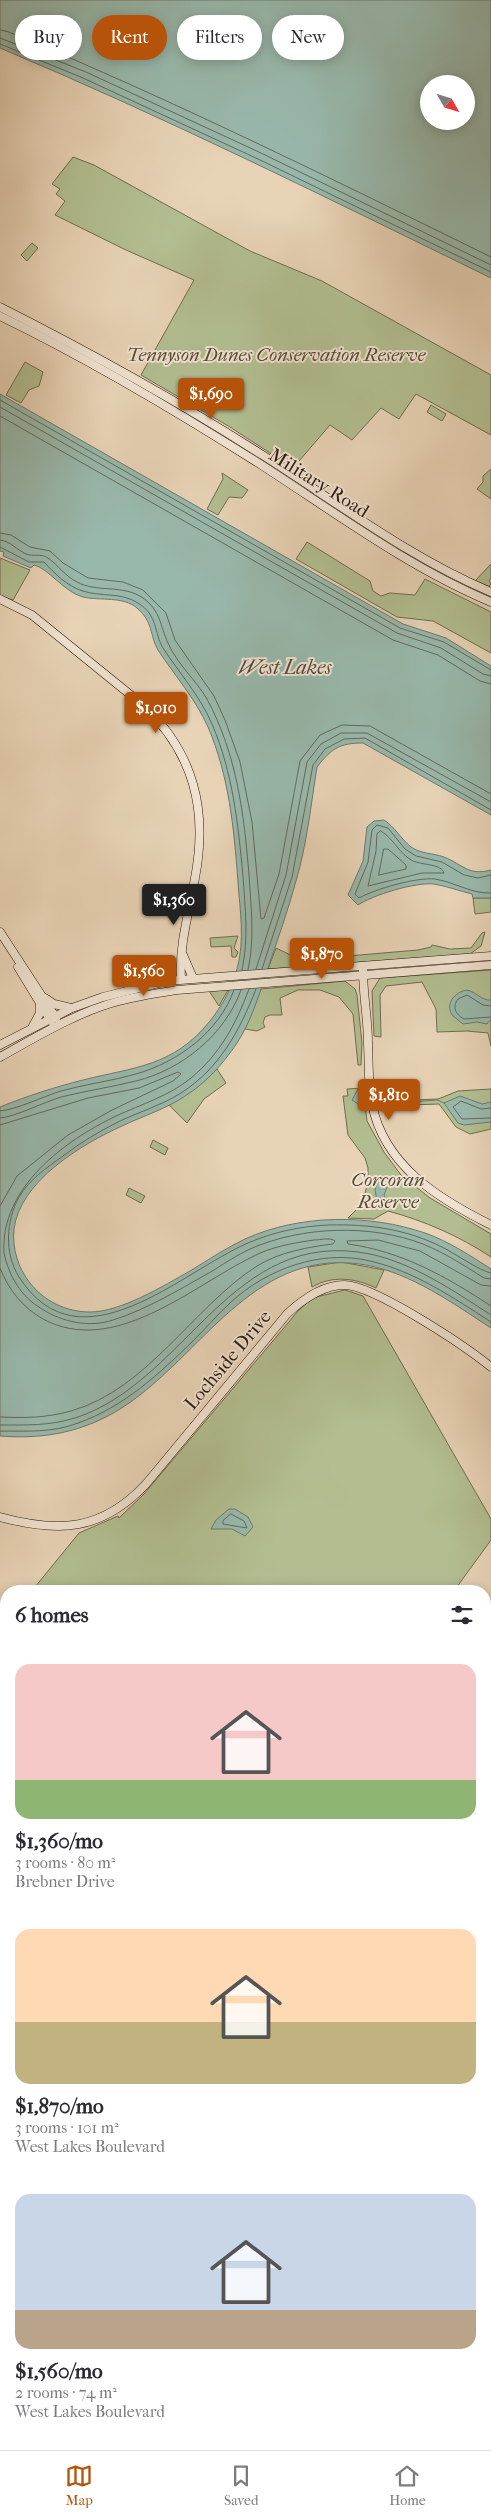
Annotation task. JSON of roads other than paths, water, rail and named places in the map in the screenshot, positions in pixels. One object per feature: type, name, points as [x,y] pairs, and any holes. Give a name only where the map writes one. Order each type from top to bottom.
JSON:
[{"type":"main road","name":"Military Road","points":[[0,307],[89,353],[409,548],[452,573],[491,592]]},
{"type":"main road","name":"Military Road","points":[[0,316],[198,420],[436,575],[491,602]]},
{"type":"main road","points":[[0,600],[32,615],[142,704],[159,720],[178,745],[192,779],[200,823],[200,849],[180,960],[176,972],[167,981]]},
{"type":"main road","points":[[0,932],[57,1026]]},
{"type":"main road","points":[[0,940],[41,999],[72,1008]]},
{"type":"main road","points":[[182,948],[187,969],[193,978]]},
{"type":"main road","points":[[0,1045],[72,1008],[110,995],[167,981],[491,956]]},
{"type":"main road","points":[[180,960],[181,979],[184,984],[205,984],[215,987]]},
{"type":"main road","points":[[408,963],[415,966],[437,965],[437,970]]},
{"type":"main road","points":[[0,1057],[57,1026],[119,1001],[177,990],[491,965]]},
{"type":"main road","points":[[364,966],[370,1091],[375,1114],[385,1139],[395,1156],[417,1179],[462,1211],[491,1225]]},
{"type":"main road","points":[[32,1028],[40,1012],[41,999]]},
{"type":"main road","name":"Lochside Drive","points":[[0,1517],[34,1525],[66,1527],[91,1522],[122,1506],[146,1484],[287,1314],[310,1295],[335,1286],[358,1286],[377,1295],[456,1341],[491,1367]]},
{"type":"water","points":[[0,0],[491,0],[491,278],[186,131],[28,60],[82,60],[82,15],[15,15],[15,55],[0,48]]},
{"type":"water","name":"West Lakes","points":[[0,394],[403,624],[446,638],[491,666],[491,815],[363,743],[348,744],[331,751],[317,767],[303,853],[290,903],[251,1016],[232,1051],[220,1066],[193,1091],[170,1105],[89,1143],[55,1166],[40,1180],[28,1195],[19,1212],[14,1229],[15,1250],[22,1271],[30,1283],[42,1295],[64,1308],[90,1312],[102,1311],[115,1308],[155,1291],[217,1254],[245,1239],[266,1231],[311,1221],[358,1220],[381,1222],[434,1236],[491,1269],[491,1328],[432,1290],[399,1275],[366,1265],[328,1263],[294,1271],[264,1285],[211,1329],[159,1379],[117,1411],[86,1426],[69,1431],[36,1436],[0,1436],[0,1107],[62,1086],[152,1063],[182,1048],[210,1021],[226,996],[237,969],[241,947],[241,926],[232,822],[221,764],[203,716],[158,650],[146,619],[131,604],[83,597],[69,590],[39,567],[34,565],[31,568],[3,556],[4,552],[0,551]]},
{"type":"water","points":[[384,820],[407,844],[415,849],[444,857],[471,871],[491,870],[491,898],[473,898],[472,894],[439,885],[426,884],[394,890],[358,905],[348,895],[363,861],[367,827],[374,821]]},
{"type":"water","points":[[467,990],[491,1000],[491,1019],[487,1024],[477,1022],[463,1024],[452,1015],[450,1006],[452,999],[459,993]]},
{"type":"water","points":[[358,1089],[363,1105],[361,1106],[352,1100]]},
{"type":"water","points":[[460,1096],[482,1104],[491,1102],[491,1122],[464,1125],[458,1123],[444,1103]]},
{"type":"water","points":[[379,1180],[383,1180],[387,1187],[384,1195],[387,1202],[384,1206],[377,1202],[375,1189]]},
{"type":"water","points":[[229,1509],[235,1509],[248,1517],[253,1527],[245,1536],[232,1529],[211,1529],[216,1520]]},
{"type":"waterway","points":[[380,1090],[412,1102],[437,1100],[444,1103]]},
{"type":"park label","name":"Tennyson Dunes Conservation Reserve","points":[[276,355]]},
{"type":"park label","name":"Corcoran Reserve","points":[[388,1191]]}]
